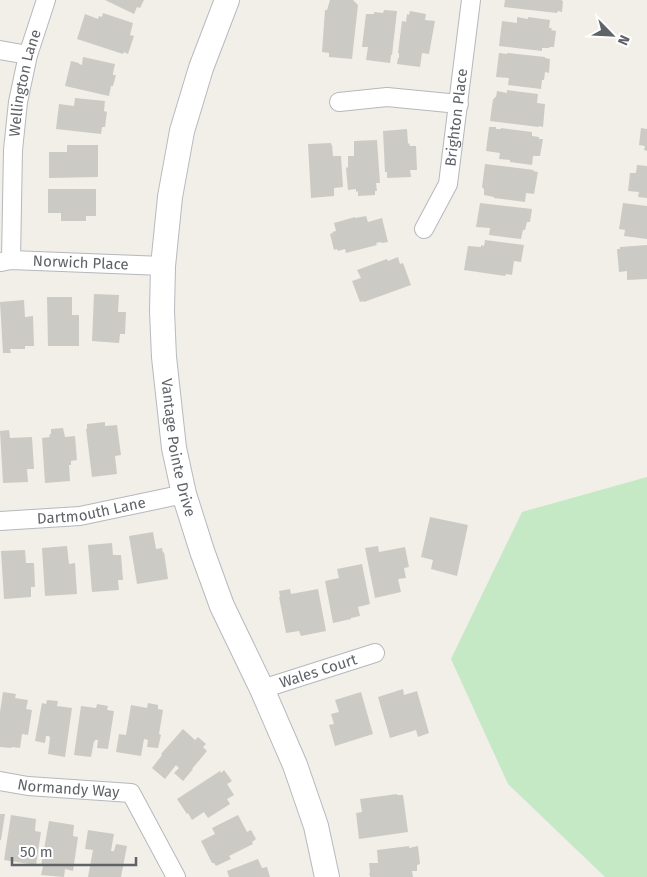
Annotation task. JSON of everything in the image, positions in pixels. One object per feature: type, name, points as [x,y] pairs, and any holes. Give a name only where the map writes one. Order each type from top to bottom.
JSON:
[{"type":"street","name":"Wellington Lane","points":[[6,262],[12,150],[18,102],[28,55],[46,0]]},
{"type":"street","name":"Vantage Pointe Drive","points":[[227,0],[201,68],[182,131],[170,197],[163,266],[162,311],[164,357],[174,448],[184,494],[202,550],[222,606],[262,689],[295,765],[316,826],[327,877]]},
{"type":"street","name":"Brighton Place","points":[[424,230],[448,184],[471,0]]},
{"type":"street","points":[[0,50],[28,55]]},
{"type":"street","points":[[339,102],[387,98],[459,104]]},
{"type":"street","name":"Norwich Place","points":[[6,262],[163,266]]},
{"type":"street","name":"Dartmouth Lane","points":[[0,521],[80,516],[184,494]]},
{"type":"street","name":"Wales Court","points":[[262,689],[374,653]]},
{"type":"street","name":"Normandy Way","points":[[0,781],[28,786],[130,793],[176,877]]},
{"type":"green space","points":[[647,477],[647,877],[605,877],[508,784],[451,659],[522,512]]},
{"type":"building","points":[[105,0],[144,0],[140,8],[137,7],[134,14]]},
{"type":"building","points":[[330,0],[353,0],[358,5],[352,59],[329,57],[329,53],[322,52],[325,10],[327,10]]},
{"type":"building","points":[[505,0],[561,0],[563,1],[562,12],[504,7]]},
{"type":"building","points":[[384,10],[397,11],[390,63],[366,60],[368,47],[362,47],[366,14],[374,14],[374,12],[383,13]]},
{"type":"building","points":[[410,11],[426,14],[425,20],[435,21],[429,54],[422,53],[420,67],[397,64],[402,21],[406,22],[407,14],[409,15]]},
{"type":"building","points":[[103,13],[133,23],[130,35],[134,36],[128,54],[77,39],[85,14],[98,19],[99,16],[102,17]]},
{"type":"building","points":[[517,17],[550,20],[549,28],[556,31],[554,47],[542,48],[542,51],[499,46],[502,21],[517,23]]},
{"type":"building","points":[[499,53],[550,59],[549,73],[545,72],[541,89],[508,85],[509,78],[496,77]]},
{"type":"building","points":[[83,57],[115,64],[113,75],[116,75],[109,96],[65,86],[71,61],[82,65]]},
{"type":"building","points":[[507,90],[538,94],[537,103],[545,104],[543,127],[490,121],[493,99],[496,97],[497,91],[507,93]]},
{"type":"building","points":[[75,98],[105,101],[104,111],[107,112],[105,127],[102,127],[101,134],[56,129],[59,104],[74,106]]},
{"type":"building","points":[[489,127],[532,132],[532,136],[543,139],[540,156],[533,156],[532,165],[499,159],[500,153],[486,151]]},
{"type":"building","points":[[641,128],[647,129],[647,151],[644,150],[645,146],[639,145]]},
{"type":"building","points":[[407,129],[408,144],[416,146],[417,170],[410,170],[411,177],[387,178],[383,131]]},
{"type":"building","points":[[377,140],[380,183],[376,183],[377,191],[375,191],[375,195],[358,196],[356,189],[348,190],[346,168],[348,167],[348,156],[354,156],[354,141]]},
{"type":"building","points":[[331,143],[333,156],[341,156],[343,187],[334,188],[334,196],[311,198],[308,144]]},
{"type":"building","points":[[67,145],[98,145],[98,177],[49,178],[49,152],[67,152]]},
{"type":"building","points":[[485,164],[538,172],[534,194],[526,193],[525,202],[484,195],[482,187]]},
{"type":"building","points":[[637,165],[647,166],[647,198],[638,197],[639,192],[628,191],[630,173],[636,173]]},
{"type":"building","points":[[48,189],[96,189],[96,216],[86,216],[86,221],[61,221],[61,213],[48,213]]},
{"type":"building","points":[[480,203],[532,209],[530,222],[527,222],[521,239],[489,235],[490,228],[476,227]]},
{"type":"building","points":[[623,203],[647,206],[647,239],[624,236],[625,230],[619,229]]},
{"type":"building","points":[[366,216],[368,222],[382,218],[388,242],[376,243],[377,245],[346,253],[345,249],[334,250],[330,234],[336,231],[334,223]]},
{"type":"building","points":[[485,240],[524,245],[521,262],[514,261],[512,275],[506,274],[505,276],[464,270],[468,246],[484,246]]},
{"type":"building","points":[[647,245],[647,279],[627,280],[627,271],[619,272],[617,249],[620,249],[620,247]]},
{"type":"building","points":[[398,257],[400,264],[403,263],[411,285],[360,302],[352,281],[361,278],[357,270]]},
{"type":"building","points":[[94,294],[119,295],[118,312],[126,312],[125,334],[120,334],[119,343],[92,341]]},
{"type":"building","points":[[47,297],[72,297],[72,315],[79,315],[79,346],[48,346]]},
{"type":"building","points":[[24,300],[25,317],[33,316],[34,346],[25,346],[25,349],[10,349],[11,353],[3,353],[0,302]]},
{"type":"building","points":[[105,422],[105,426],[117,425],[121,455],[115,456],[117,474],[92,477],[87,424]]},
{"type":"building","points":[[63,428],[65,437],[75,436],[77,460],[71,461],[71,465],[69,465],[70,481],[45,483],[42,438],[50,437],[51,429]]},
{"type":"building","points":[[9,430],[10,438],[32,437],[34,469],[27,469],[28,482],[3,483],[0,431]]},
{"type":"building","points":[[430,517],[468,525],[457,576],[431,569],[433,560],[421,557]]},
{"type":"building","points":[[153,532],[156,549],[162,548],[164,552],[168,579],[137,584],[129,536]]},
{"type":"building","points":[[112,543],[113,555],[121,555],[123,580],[118,580],[119,590],[92,592],[88,545]]},
{"type":"building","points":[[67,546],[69,564],[75,563],[77,594],[45,596],[42,548]]},
{"type":"building","points":[[378,546],[379,552],[405,547],[409,567],[404,568],[406,578],[398,579],[401,592],[375,598],[365,548]]},
{"type":"building","points":[[25,550],[26,563],[34,563],[35,587],[31,587],[31,597],[4,599],[1,551]]},
{"type":"building","points":[[362,564],[370,604],[358,607],[360,616],[333,623],[325,581],[339,578],[337,569]]},
{"type":"building","points":[[290,589],[291,594],[318,589],[326,631],[301,636],[299,631],[286,633],[279,591]]},
{"type":"building","points":[[403,689],[404,695],[417,691],[429,733],[418,737],[416,730],[390,738],[378,697]]},
{"type":"building","points":[[3,692],[16,694],[15,698],[28,700],[26,709],[32,710],[28,735],[22,734],[20,748],[0,747],[0,712]]},
{"type":"building","points":[[361,692],[373,734],[335,746],[329,725],[334,724],[331,714],[339,712],[335,700]]},
{"type":"building","points":[[47,700],[58,701],[57,706],[72,708],[65,757],[48,754],[49,736],[46,736],[45,743],[35,741],[42,703],[46,704]]},
{"type":"building","points":[[148,703],[158,705],[158,709],[163,710],[158,748],[147,747],[148,740],[144,739],[141,756],[116,752],[119,734],[126,735],[131,705],[147,708]]},
{"type":"building","points":[[97,704],[108,706],[107,710],[114,711],[108,749],[97,748],[98,740],[95,740],[91,757],[74,755],[81,706],[96,708]]},
{"type":"building","points":[[183,729],[195,740],[198,737],[206,744],[203,747],[207,751],[183,781],[174,773],[179,768],[176,765],[165,779],[152,768],[161,754]]},
{"type":"building","points":[[224,770],[232,781],[227,784],[234,795],[227,799],[230,804],[208,818],[204,812],[192,820],[177,799]]},
{"type":"building","points":[[397,794],[403,795],[408,832],[359,839],[356,813],[362,812],[360,799]]},
{"type":"building","points":[[0,814],[5,814],[1,840],[0,840]]},
{"type":"building","points":[[11,815],[36,819],[35,831],[41,832],[36,865],[4,860]]},
{"type":"building","points":[[238,815],[247,832],[251,830],[256,839],[252,842],[253,844],[229,856],[231,859],[216,866],[212,863],[201,841],[215,834],[212,828]]},
{"type":"building","points":[[49,821],[74,825],[73,836],[78,837],[73,871],[65,869],[64,877],[41,875]]},
{"type":"building","points":[[88,830],[114,834],[111,851],[114,851],[116,844],[127,846],[121,877],[88,877],[93,850],[85,849]]},
{"type":"building","points":[[409,846],[409,848],[418,846],[420,864],[417,865],[417,871],[412,871],[413,877],[370,877],[369,863],[378,863],[377,850]]},
{"type":"building","points":[[258,859],[262,868],[267,867],[270,877],[229,877],[227,871]]}]
